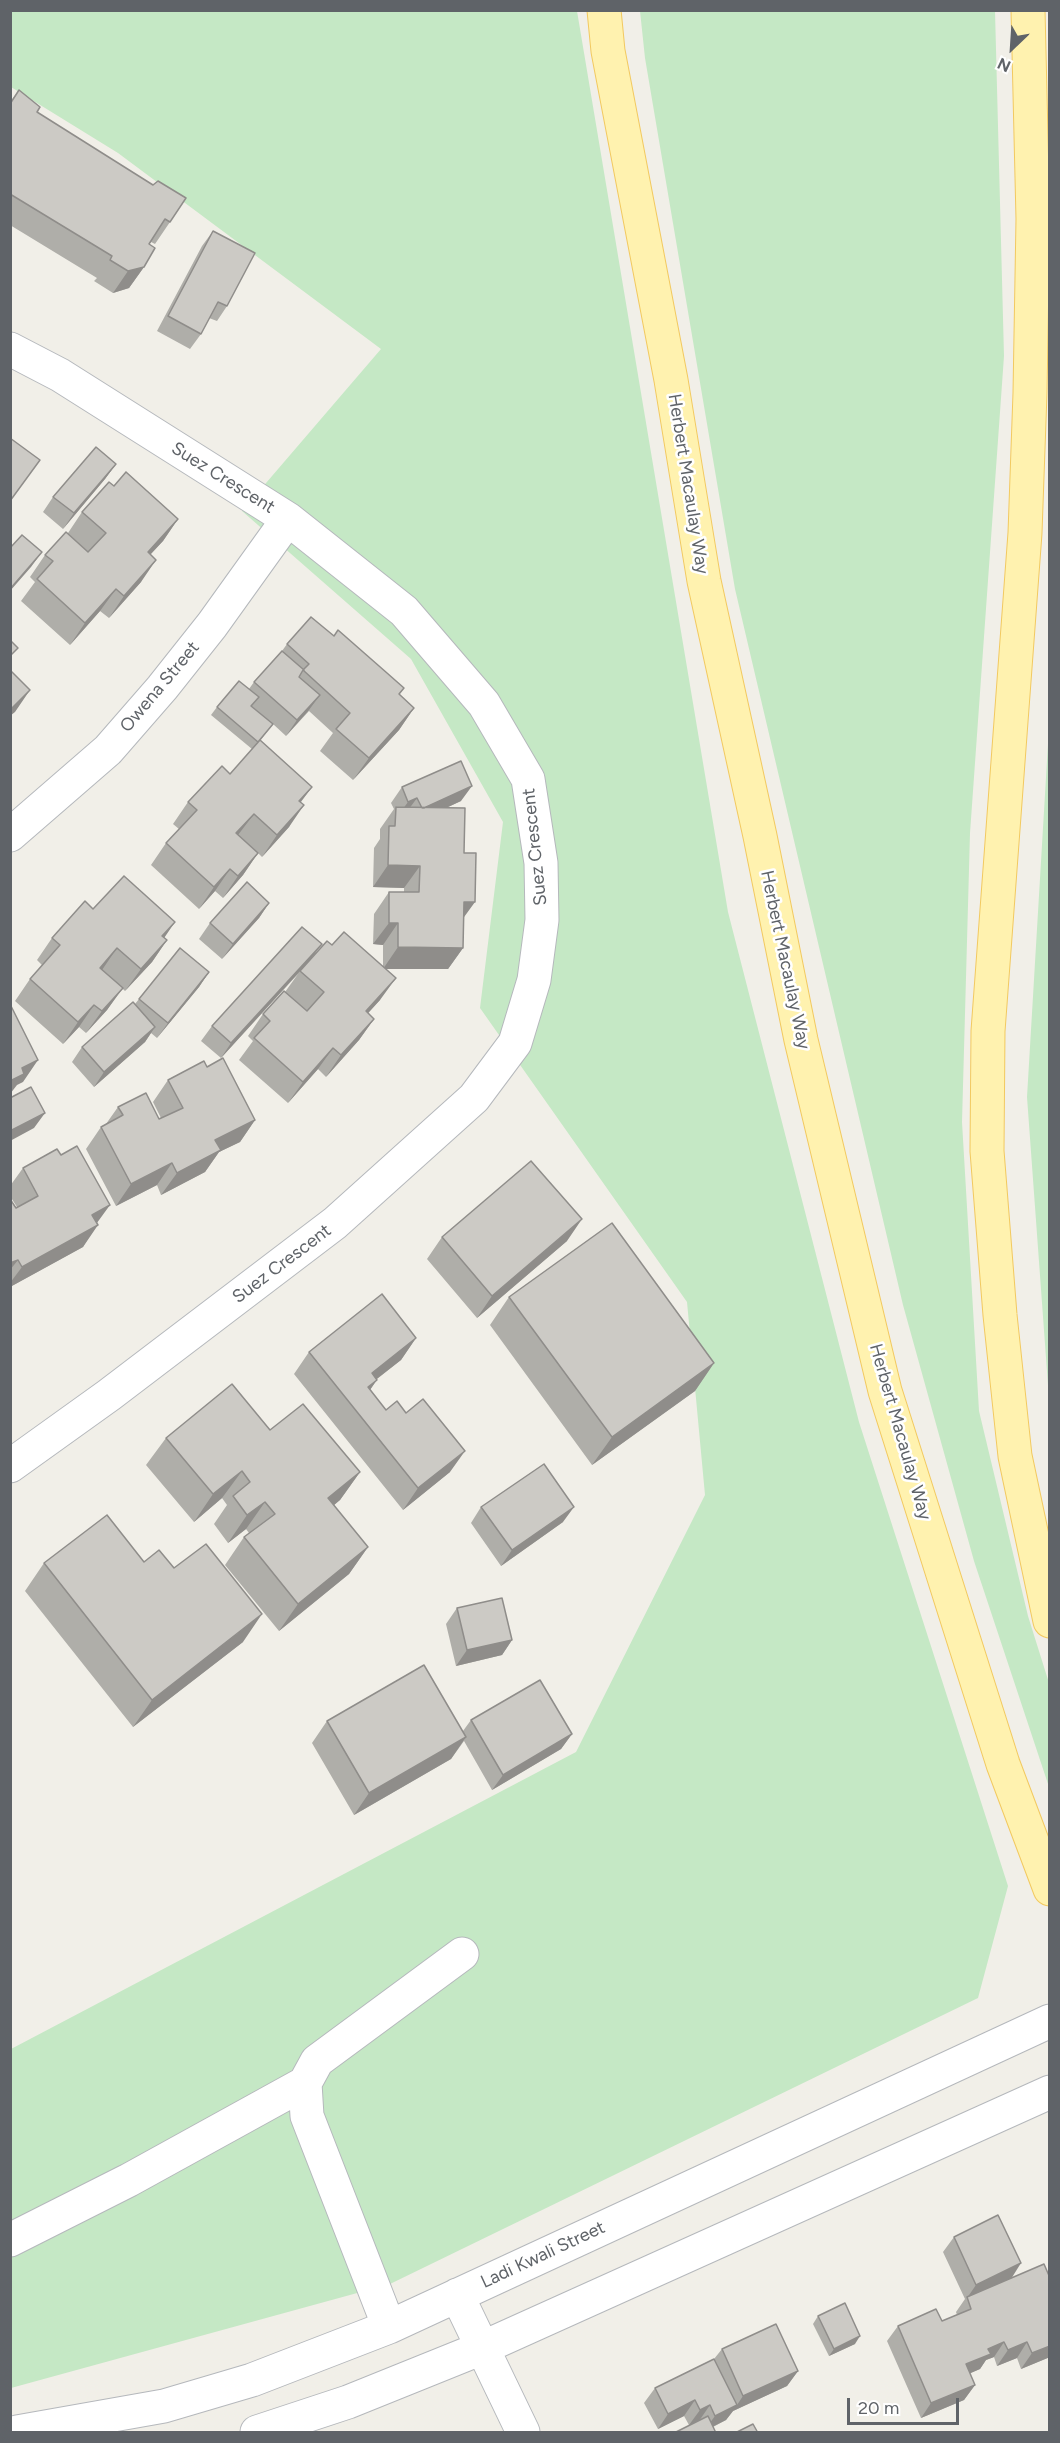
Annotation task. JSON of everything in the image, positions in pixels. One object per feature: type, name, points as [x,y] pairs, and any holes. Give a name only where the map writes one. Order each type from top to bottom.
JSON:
[{"type":"main road","name":"Herbert Macaulay Way","points":[[604,10],[608,51],[671,380],[704,581],[801,1040],[885,1392],[1003,1764],[1050,1889]]},
{"type":"main road","points":[[1028,10],[1033,219],[1025,533],[988,1031],[987,1151],[1000,1315],[1015,1456],[1050,1621]]},
{"type":"street","name":"Suez Crescent","points":[[10,349],[60,375],[288,519],[404,610],[484,704],[528,779],[541,863],[542,886],[542,920],[534,980],[514,1042],[474,1098],[335,1223],[109,1395],[10,1466]]},
{"type":"street","name":"Owena Street","points":[[10,835],[108,750],[162,688],[212,625],[288,519]]},
{"type":"street","points":[[388,2327],[307,2116],[305,2083],[317,2061],[462,1954]]},
{"type":"street","name":"Ladi Kwali Street","points":[[16,2433],[164,2406],[252,2380],[388,2327],[1050,2021]]},
{"type":"street","points":[[10,2240],[129,2180],[305,2083]]},
{"type":"street","points":[[257,2433],[348,2402],[482,2348],[1050,2092]]},
{"type":"street","points":[[457,2295],[523,2433]]},
{"type":"green space","points":[[11,11],[577,11],[728,912],[859,1422],[1008,1886],[978,1998],[390,2284],[11,2388],[11,2049],[576,1752],[705,1495],[687,1302],[480,1008],[503,822],[411,659],[242,511],[381,349],[118,153],[11,87]]},
{"type":"green space","points":[[640,11],[995,11],[1004,356],[970,833],[962,1122],[979,1411],[1028,1616],[1049,1683],[1049,1787],[974,1561],[903,1305],[735,589],[645,58]]},
{"type":"green space","points":[[1049,727],[1049,1399],[1027,1097]]},
{"type":"building","points":[[19,90],[40,107],[37,112],[153,185],[158,181],[186,198],[170,222],[165,219],[149,244],[155,248],[144,267],[128,271],[110,260],[112,256],[10,194],[10,104]]},
{"type":"building","points":[[213,231],[255,253],[227,306],[218,302],[201,334],[168,316]]},
{"type":"building","points":[[10,438],[40,460],[10,501]]},
{"type":"building","points":[[96,447],[116,464],[74,513],[53,497]]},
{"type":"building","points":[[126,472],[178,519],[148,552],[156,560],[124,596],[116,589],[85,623],[37,579],[53,561],[45,555],[66,532],[88,552],[106,533],[82,512],[109,482],[114,486]]},
{"type":"building","points":[[22,535],[42,552],[10,589],[10,548]]},
{"type":"building","points":[[311,617],[334,636],[338,630],[404,688],[399,694],[414,708],[369,758],[336,729],[350,713],[303,670],[309,664],[287,644]]},
{"type":"building","points":[[10,640],[18,648],[10,656]]},
{"type":"building","points":[[282,651],[304,670],[299,677],[320,695],[297,720],[254,682]]},
{"type":"building","points":[[10,670],[30,690],[10,710]]},
{"type":"building","points":[[239,681],[259,697],[251,706],[273,724],[258,742],[217,707]]},
{"type":"building","points":[[260,740],[312,787],[299,801],[304,805],[277,835],[254,814],[236,833],[258,853],[238,876],[230,869],[214,887],[166,843],[197,810],[188,802],[222,766],[230,774]]},
{"type":"building","points":[[461,761],[472,786],[424,808],[417,798],[408,802],[402,787]]},
{"type":"building","points":[[396,807],[465,808],[464,853],[476,853],[475,902],[464,902],[463,948],[398,947],[398,923],[389,923],[389,892],[419,892],[420,866],[388,865],[389,826],[395,826]]},
{"type":"building","points":[[124,876],[175,922],[162,936],[167,940],[141,969],[117,948],[100,968],[123,988],[102,1011],[94,1005],[78,1022],[30,979],[60,945],[52,938],[85,901],[93,909]]},
{"type":"building","points":[[247,882],[269,903],[233,944],[210,923]]},
{"type":"building","points":[[302,927],[322,944],[231,1043],[212,1026]]},
{"type":"building","points":[[344,932],[396,978],[366,1011],[374,1019],[341,1055],[333,1048],[303,1082],[254,1038],[270,1021],[263,1014],[284,991],[307,1011],[324,992],[300,971],[327,941],[332,945]]},
{"type":"building","points":[[180,948],[209,972],[168,1023],[139,999]]},
{"type":"building","points":[[133,1002],[155,1027],[104,1072],[82,1047]]},
{"type":"building","points":[[10,1004],[38,1060],[22,1068],[24,1074],[10,1081]]},
{"type":"building","points":[[223,1058],[255,1120],[215,1140],[221,1150],[177,1173],[172,1163],[131,1184],[101,1127],[123,1115],[118,1107],[146,1093],[159,1119],[183,1108],[168,1080],[204,1061],[207,1067]]},
{"type":"building","points":[[31,1087],[45,1113],[10,1131],[10,1098]]},
{"type":"building","points":[[77,1146],[110,1205],[92,1215],[98,1225],[22,1267],[18,1260],[10,1263],[10,1199],[16,1208],[38,1196],[23,1168],[57,1149],[61,1155]]},
{"type":"building","points":[[531,1161],[582,1219],[492,1296],[442,1237]]},
{"type":"building","points":[[612,1223],[714,1363],[612,1437],[509,1297]]},
{"type":"building","points":[[382,1294],[416,1338],[372,1373],[377,1380],[368,1387],[386,1410],[397,1401],[406,1413],[423,1399],[465,1451],[418,1488],[309,1352]]},
{"type":"building","points":[[232,1384],[270,1430],[303,1404],[360,1472],[328,1498],[368,1547],[298,1604],[244,1537],[275,1514],[265,1502],[247,1515],[233,1496],[250,1482],[242,1471],[213,1494],[166,1438]]},
{"type":"building","points":[[544,1464],[574,1507],[512,1550],[481,1507]]},
{"type":"building","points":[[107,1515],[144,1562],[159,1550],[174,1568],[206,1544],[262,1614],[152,1700],[44,1563]]},
{"type":"building","points":[[502,1598],[512,1640],[467,1650],[457,1608]]},
{"type":"building","points":[[424,1665],[466,1737],[369,1793],[327,1721]]},
{"type":"building","points":[[540,1680],[572,1734],[503,1775],[471,1720]]},
{"type":"building","points":[[998,2215],[1021,2263],[976,2285],[954,2237]]},
{"type":"building","points":[[1044,2264],[1050,2278],[1050,2346],[1032,2353],[1027,2342],[1008,2350],[1004,2342],[988,2349],[991,2354],[966,2364],[975,2385],[931,2403],[898,2326],[936,2309],[942,2321],[971,2309],[967,2297]]},
{"type":"building","points":[[845,2303],[860,2336],[834,2349],[818,2316]]},
{"type":"building","points":[[776,2324],[798,2371],[743,2396],[722,2349]]},
{"type":"building","points":[[714,2359],[737,2405],[715,2416],[710,2405],[700,2410],[695,2400],[668,2414],[655,2388]]},
{"type":"building","points":[[708,2416],[716,2433],[674,2433]]},
{"type":"building","points":[[753,2424],[758,2433],[735,2433]]}]
